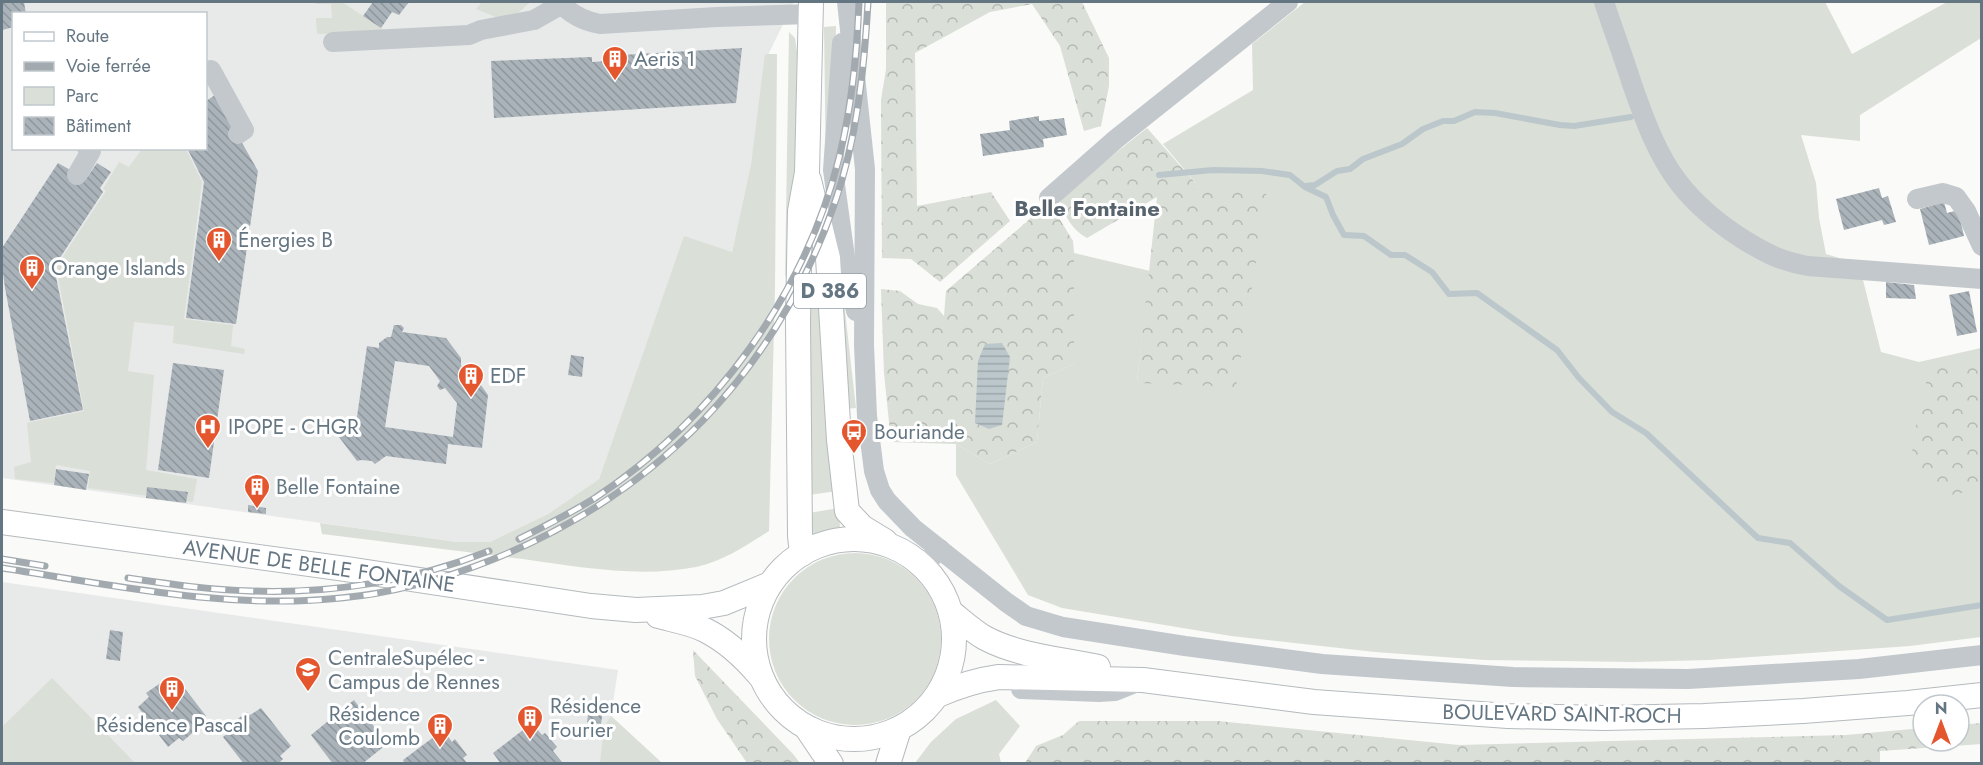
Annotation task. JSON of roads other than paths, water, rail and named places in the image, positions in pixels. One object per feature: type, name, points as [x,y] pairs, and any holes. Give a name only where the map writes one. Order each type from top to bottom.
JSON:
[{"type":"main road","name":"D 386","points":[[802,554],[798,332],[800,211],[807,172],[810,8]]},
{"type":"main road","name":"D 386","points":[[807,172],[828,258],[839,440],[847,511],[862,527],[900,550]]},
{"type":"main road","name":"AVENUE DE BELLE FONTAINE","points":[[2,522],[346,569],[591,606],[636,610],[702,608],[724,603],[770,584]]},
{"type":"main road","points":[[861,539],[881,542],[900,550],[923,566],[938,583],[952,613],[955,630],[954,656],[947,680],[927,709],[899,729],[881,736],[862,740],[843,739],[824,735],[806,727],[780,706],[769,693],[761,678],[754,646],[754,630],[757,614],[770,584],[790,562],[820,545],[840,540],[861,539]]},
{"type":"main road","name":"AVENUE DE BELLE FONTAINE","points":[[636,610],[703,628],[727,643],[761,678]]},
{"type":"main road","name":"BOULEVARD SAINT-ROCH","points":[[952,613],[983,637],[1002,645],[1143,680]]},
{"type":"main road","name":"BOULEVARD SAINT-ROCH","points":[[938,695],[958,686],[999,676],[1143,680],[1314,702],[1508,716],[1604,718],[1803,711],[1982,695]]},
{"type":"main road","points":[[806,727],[831,764]]},
{"type":"main road","points":[[888,764],[899,729]]},
{"type":"street","points":[[846,2],[833,170],[847,272],[864,342]]},
{"type":"street","points":[[846,2],[865,169],[864,342],[867,416],[874,471],[880,490],[887,501],[913,528],[1026,616],[1063,627],[1322,664],[1513,677],[1688,679],[1859,669],[1982,655]]},
{"type":"street","points":[[1049,198],[1116,139],[1288,2]]},
{"type":"street","points":[[1604,2],[1642,112],[1659,151],[1678,183],[1728,230],[1761,251],[1784,262],[1808,266],[1982,279]]},
{"type":"street","points":[[333,42],[469,35],[482,30],[534,20],[561,3],[579,17],[600,24],[810,8]]},
{"type":"street","points":[[211,70],[244,130],[238,134]]},
{"type":"street","points":[[77,175],[90,150]]},
{"type":"street","points":[[1917,200],[1943,193],[1956,197],[1966,212],[1982,246]]},
{"type":"street","points":[[923,566],[940,549]]},
{"type":"waterway","points":[[1305,186],[1315,185],[1337,171],[1350,169],[1363,159],[1402,144],[1423,129],[1443,121],[1454,121],[1475,112],[1495,113],[1574,126],[1631,117]]},
{"type":"waterway","points":[[1159,175],[1213,170],[1262,171],[1290,175],[1305,187],[1326,197],[1344,235],[1364,236],[1391,255],[1405,255],[1432,272],[1449,294],[1477,293],[1557,350],[1579,378],[1612,412],[1646,433],[1758,538],[1790,543],[1839,586],[1887,620],[1982,605]]},
{"type":"railway","points":[[519,539],[595,498],[679,431],[716,391],[749,349],[779,304],[804,256],[825,206],[840,154],[853,78],[859,2]]},
{"type":"railway","points":[[2,568],[128,588],[213,598],[299,601],[361,596],[438,579],[494,559],[553,532],[608,499],[658,462],[703,420],[744,373],[779,321],[809,265],[834,205],[854,130],[862,79],[868,2]]},
{"type":"railway","points":[[128,578],[251,591],[342,588],[402,578],[489,551]]},
{"type":"railway","points":[[2,559],[45,566]]},
{"type":"place","name":"Aeris 1","points":[[615,82]]},
{"type":"place","name":"Énergies B","points":[[219,263]]},
{"type":"place","name":"Orange Islands","points":[[32,291]]},
{"type":"place","name":"EDF","points":[[471,399]]},
{"type":"place","name":"IPOPE - CHGR","points":[[208,450]]},
{"type":"place","name":"Bouriande","points":[[854,455]]},
{"type":"place","name":"Belle Fontaine","points":[[257,510]]},
{"type":"place","name":"CentraleSupélec - Campus de Rennes","points":[[308,693]]},
{"type":"place","name":"Résidence Pascal","points":[[172,712]]},
{"type":"place","name":"Résidence Fourier","points":[[530,741]]},
{"type":"place","name":"Résidence Coulomb","points":[[440,749]]},
{"type":"district","name":"Belle Fontaine","points":[[1087,208]]}]
